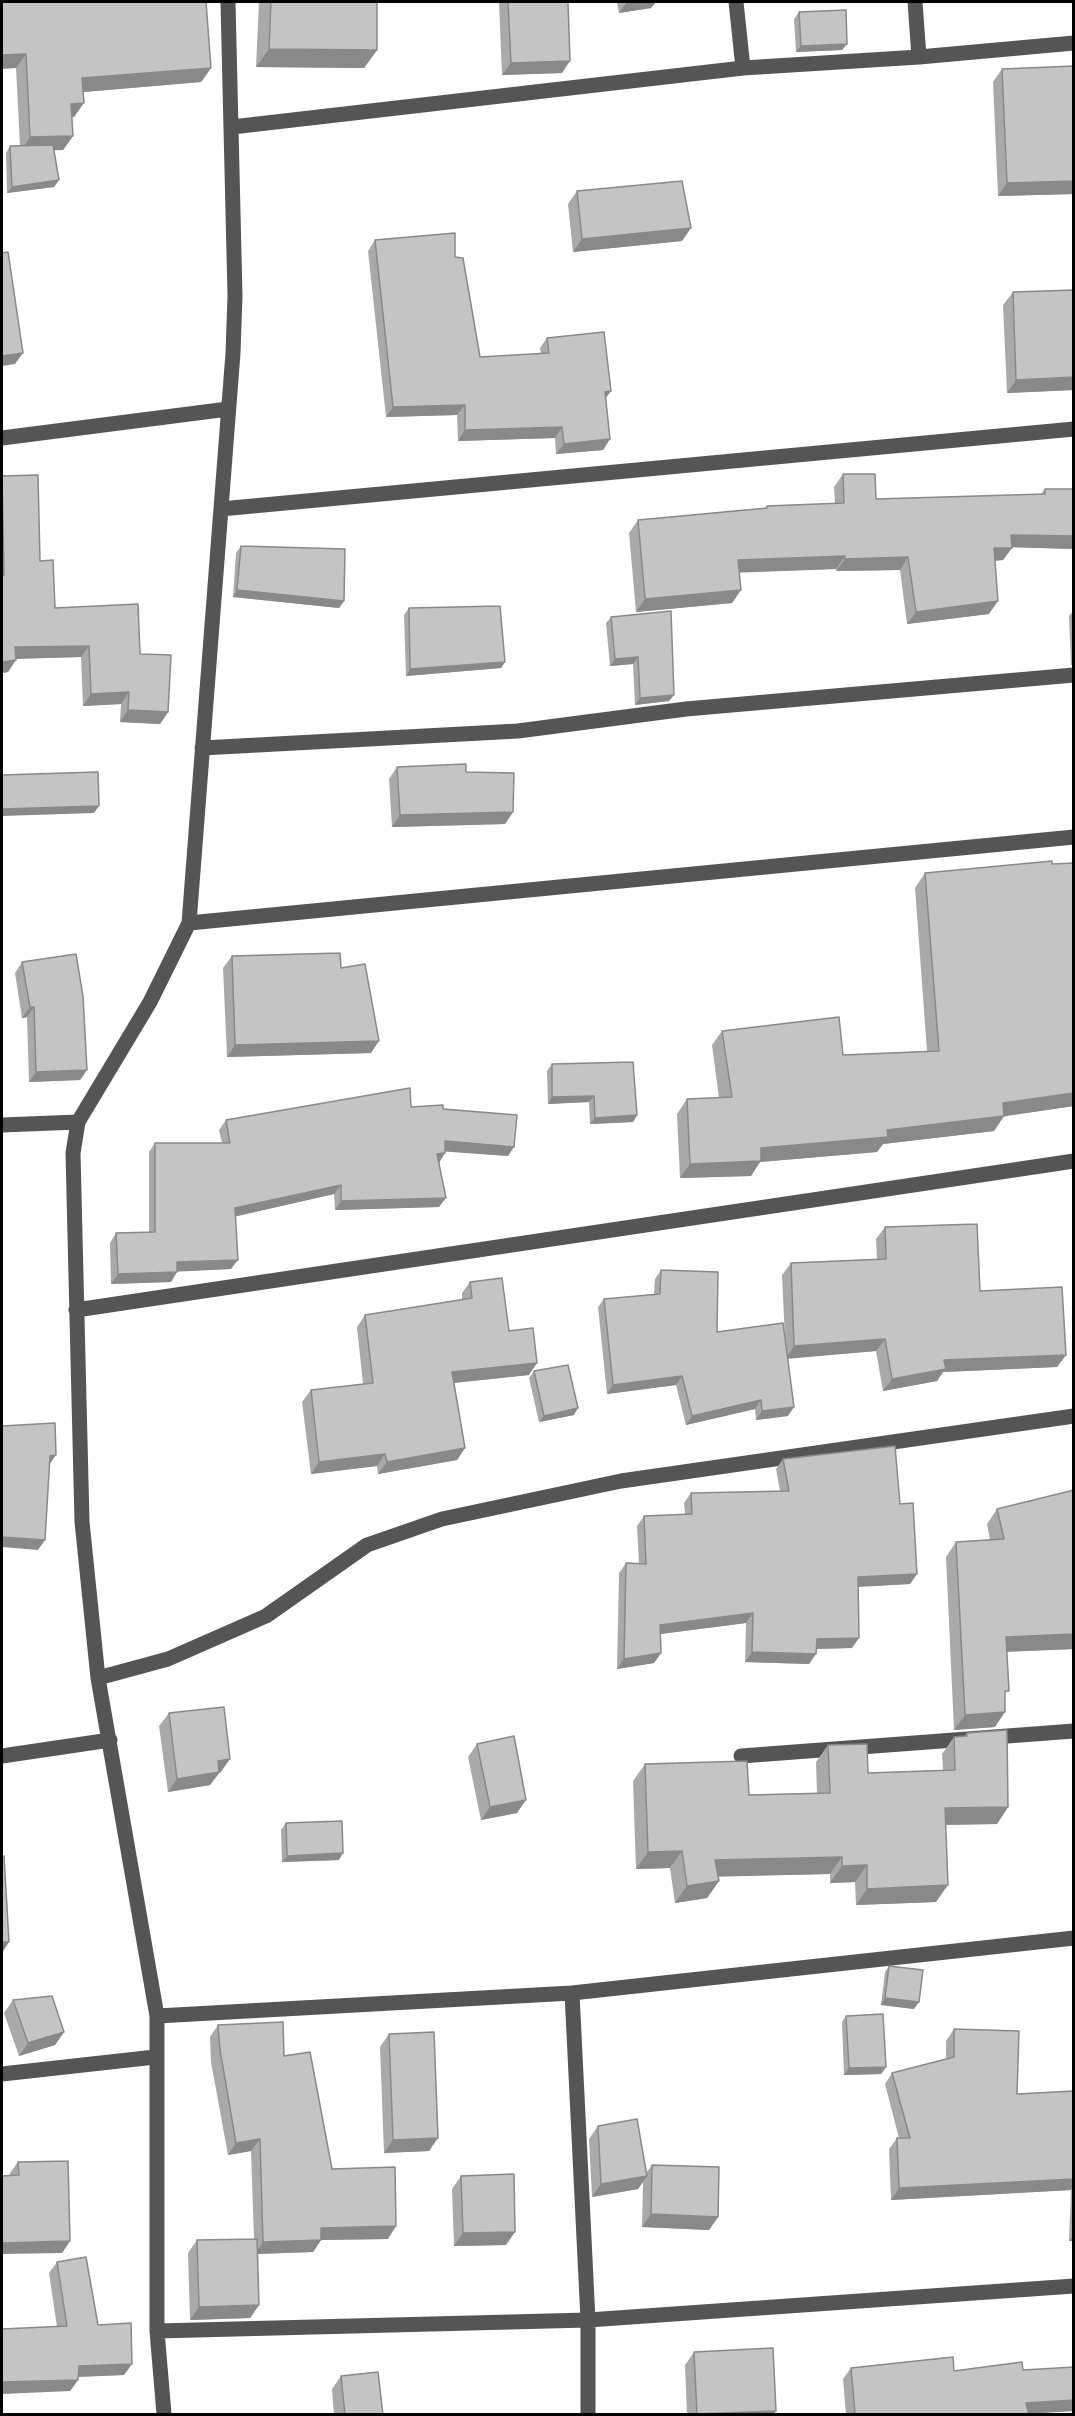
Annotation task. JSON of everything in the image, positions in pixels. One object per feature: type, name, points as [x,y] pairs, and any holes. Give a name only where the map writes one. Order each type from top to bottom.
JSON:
[{"type":"street","points":[[165,2415],[157,2331],[155,2057],[157,2016],[98,1678],[82,1522],[74,1153],[78,1122],[150,1002],[189,923],[235,296],[228,2]]},
{"type":"street","points":[[736,2],[743,68]]},
{"type":"street","points":[[915,2],[920,57]]},
{"type":"street","points":[[232,127],[743,68],[920,57],[1074,43]]},
{"type":"street","points":[[2,438],[228,409]]},
{"type":"street","points":[[221,509],[1074,429]]},
{"type":"street","points":[[202,748],[518,731],[686,709],[1074,675]]},
{"type":"street","points":[[189,923],[1074,837]]},
{"type":"street","points":[[2,1125],[78,1122]]},
{"type":"street","points":[[76,1310],[1074,1161]]},
{"type":"street","points":[[98,1678],[168,1659],[266,1616],[367,1545],[442,1519],[621,1481],[1074,1416]]},
{"type":"street","points":[[741,1756],[1074,1731]]},
{"type":"street","points":[[2,1756],[110,1740]]},
{"type":"street","points":[[157,2016],[572,1993],[1074,1938]]},
{"type":"street","points":[[572,1993],[588,2320],[588,2415]]},
{"type":"street","points":[[2,2074],[155,2057]]},
{"type":"street","points":[[157,2331],[588,2320],[1074,2286]]},
{"type":"building","points":[[2,2],[206,2],[211,68],[82,78],[84,103],[71,104],[73,136],[30,137],[26,54],[2,55]]},
{"type":"building","points":[[271,2],[377,2],[377,50],[269,49]]},
{"type":"building","points":[[508,2],[568,2],[570,61],[511,63]]},
{"type":"building","points":[[846,10],[847,44],[801,46],[799,12]]},
{"type":"building","points":[[1074,66],[1074,181],[1007,183],[1002,69]]},
{"type":"building","points":[[53,145],[59,180],[12,187],[10,146]]},
{"type":"building","points":[[682,181],[691,228],[582,239],[577,191]]},
{"type":"building","points":[[455,233],[455,257],[463,258],[480,357],[549,353],[547,338],[604,332],[611,391],[605,392],[610,439],[564,444],[562,427],[465,430],[465,405],[393,407],[375,240]]},
{"type":"building","points":[[8,252],[23,353],[2,356],[2,253]]},
{"type":"building","points":[[1074,290],[1074,377],[1016,380],[1013,292]]},
{"type":"building","points":[[843,474],[875,474],[876,499],[1045,494],[1045,489],[1074,489],[1074,536],[1011,535],[1012,548],[994,548],[998,601],[916,612],[908,557],[845,559],[845,556],[738,560],[741,590],[645,599],[638,520],[767,508],[767,506],[844,503]]},
{"type":"building","points":[[38,475],[40,561],[53,560],[55,608],[138,604],[140,654],[171,655],[168,712],[128,710],[129,692],[91,694],[89,646],[15,647],[16,660],[2,662],[2,575],[4,575],[2,476]]},
{"type":"building","points":[[241,546],[345,549],[344,601],[237,590]]},
{"type":"building","points":[[500,606],[505,662],[410,669],[409,608]]},
{"type":"building","points":[[671,611],[674,695],[640,698],[638,657],[615,659],[611,617]]},
{"type":"building","points":[[466,764],[466,772],[514,773],[513,812],[400,815],[397,767]]},
{"type":"building","points":[[98,772],[99,806],[2,809],[2,775]]},
{"type":"building","points":[[1052,861],[1052,864],[1074,863],[1074,1093],[1003,1103],[1004,1116],[887,1130],[888,1137],[761,1148],[761,1161],[690,1164],[687,1099],[732,1097],[722,1031],[839,1017],[843,1055],[939,1051],[925,873]]},
{"type":"building","points":[[340,953],[341,968],[365,964],[379,1041],[235,1045],[232,956]]},
{"type":"building","points":[[76,954],[83,996],[87,1070],[36,1072],[34,1007],[30,1007],[22,962]]},
{"type":"building","points":[[633,1062],[637,1115],[595,1118],[594,1096],[552,1097],[552,1064]]},
{"type":"building","points":[[410,1088],[411,1107],[443,1105],[443,1109],[517,1115],[514,1147],[445,1141],[445,1153],[437,1154],[446,1198],[341,1201],[341,1185],[235,1208],[238,1260],[177,1262],[177,1272],[118,1274],[116,1233],[155,1232],[155,1143],[230,1143],[226,1120]]},
{"type":"building","points":[[977,1224],[980,1291],[1062,1287],[1066,1355],[944,1360],[946,1369],[892,1379],[885,1339],[794,1346],[791,1263],[886,1259],[885,1227]]},
{"type":"building","points":[[661,1270],[718,1272],[717,1332],[783,1323],[794,1407],[762,1411],[761,1400],[692,1416],[682,1376],[613,1385],[604,1299],[660,1294]]},
{"type":"building","points":[[502,1278],[509,1331],[533,1328],[537,1363],[452,1372],[465,1448],[387,1462],[385,1454],[319,1462],[311,1390],[373,1383],[365,1315],[472,1298],[470,1282]]},
{"type":"building","points":[[568,1365],[578,1408],[544,1416],[534,1371]]},
{"type":"building","points":[[55,1423],[56,1455],[50,1456],[45,1540],[2,1537],[2,1426]]},
{"type":"building","points":[[895,1446],[900,1504],[913,1503],[917,1574],[858,1577],[859,1638],[817,1639],[816,1654],[752,1652],[753,1613],[660,1625],[661,1653],[624,1659],[626,1563],[646,1564],[644,1516],[692,1514],[691,1493],[789,1491],[783,1459]]},
{"type":"building","points":[[1074,1490],[1074,1634],[1006,1637],[1009,1691],[1005,1691],[1005,1712],[965,1715],[956,1542],[1004,1539],[997,1509]]},
{"type":"building","points":[[224,1707],[230,1759],[218,1761],[219,1772],[177,1779],[169,1713]]},
{"type":"building","points":[[1007,1730],[1008,1807],[945,1808],[948,1885],[867,1889],[867,1865],[842,1866],[842,1857],[715,1860],[719,1881],[687,1886],[682,1851],[648,1852],[645,1764],[747,1761],[749,1795],[830,1793],[828,1745],[867,1744],[868,1773],[955,1770],[954,1737],[967,1736],[967,1733]]},
{"type":"building","points":[[514,1736],[526,1800],[490,1807],[477,1744]]},
{"type":"building","points":[[342,1821],[343,1853],[287,1856],[286,1823]]},
{"type":"building","points":[[2,1856],[4,1856],[9,1942],[2,1942]]},
{"type":"building","points":[[889,1966],[923,1970],[919,2002],[885,1998]]},
{"type":"building","points":[[52,1996],[64,2032],[28,2043],[13,2000]]},
{"type":"building","points":[[883,2014],[886,2067],[849,2068],[846,2016]]},
{"type":"building","points":[[283,2022],[284,2056],[310,2052],[332,2169],[395,2167],[396,2226],[321,2228],[321,2240],[263,2242],[260,2139],[236,2143],[218,2025]]},
{"type":"building","points":[[954,2029],[1019,2031],[1017,2094],[1074,2091],[1074,2179],[899,2188],[897,2138],[910,2138],[892,2073],[954,2057]]},
{"type":"building","points":[[434,2032],[438,2138],[393,2140],[389,2034]]},
{"type":"building","points":[[637,2119],[647,2176],[601,2184],[598,2126]]},
{"type":"building","points":[[68,2161],[70,2241],[2,2243],[2,2176],[19,2175],[18,2162]]},
{"type":"building","points":[[652,2165],[719,2167],[718,2217],[651,2214]]},
{"type":"building","points":[[514,2174],[515,2232],[463,2233],[461,2176]]},
{"type":"building","points":[[257,2239],[259,2305],[199,2307],[197,2240]]},
{"type":"building","points":[[86,2257],[98,2325],[131,2323],[132,2364],[79,2366],[78,2380],[2,2382],[2,2329],[67,2326],[57,2262]]},
{"type":"building","points":[[773,2348],[776,2411],[697,2414],[694,2352]]},
{"type":"building","points":[[953,2357],[954,2371],[1022,2362],[1023,2370],[1074,2367],[1074,2400],[1026,2403],[1029,2415],[843,2415],[855,2413],[851,2368]]},
{"type":"building","points":[[378,2372],[383,2415],[345,2415],[341,2376]]}]
